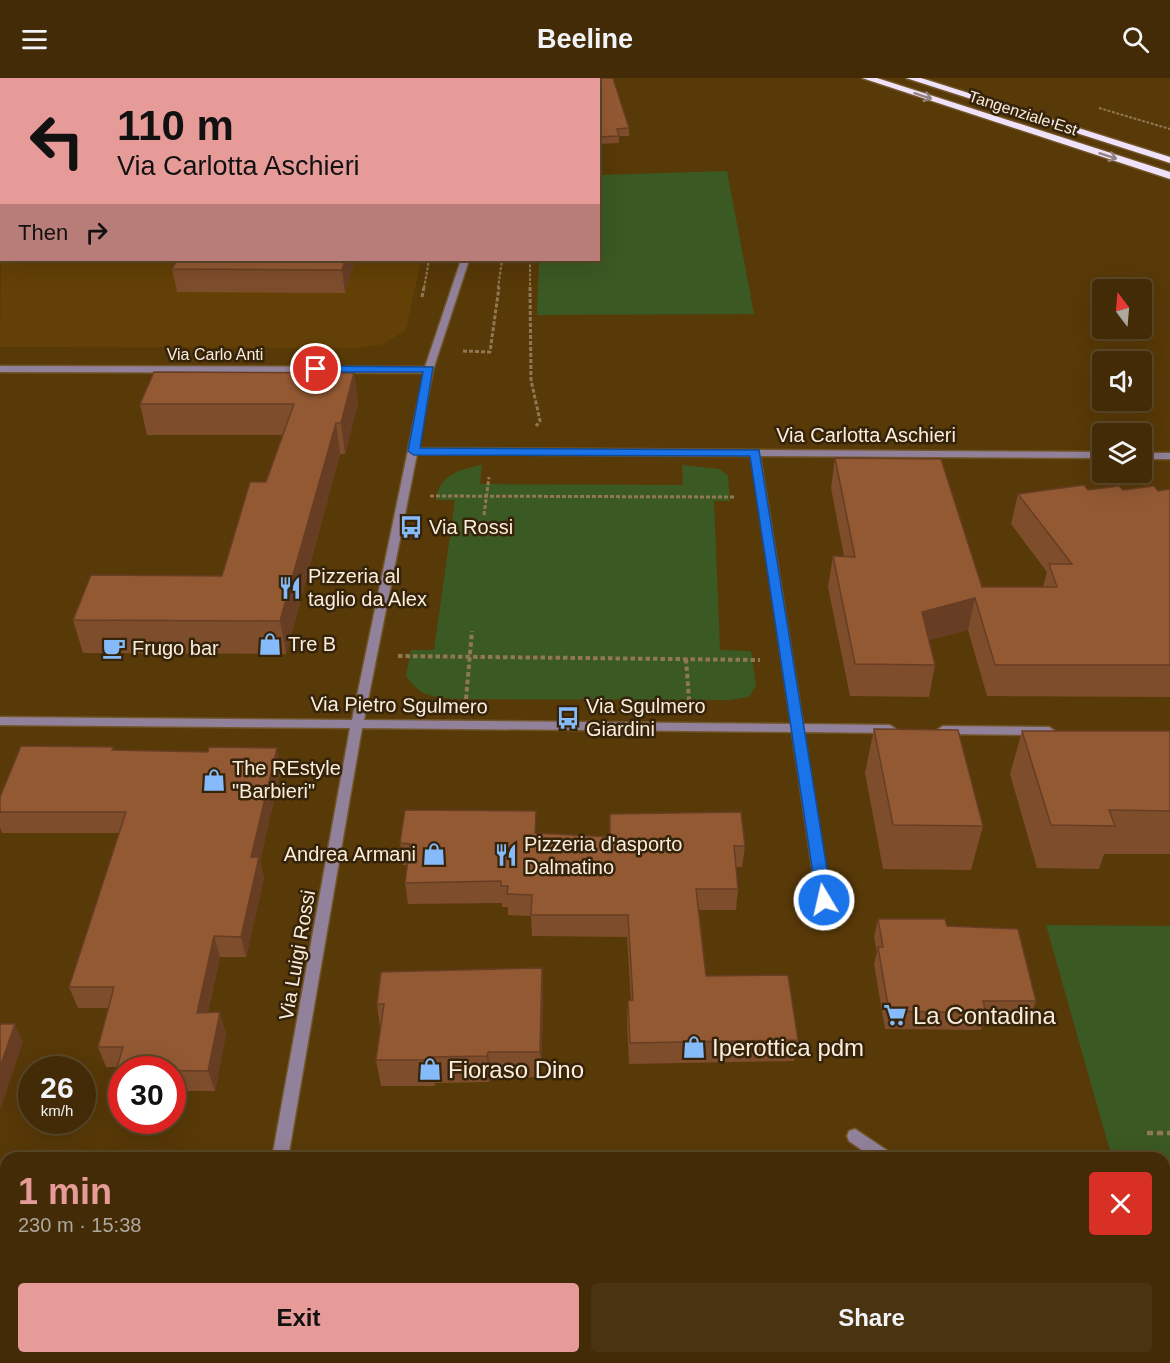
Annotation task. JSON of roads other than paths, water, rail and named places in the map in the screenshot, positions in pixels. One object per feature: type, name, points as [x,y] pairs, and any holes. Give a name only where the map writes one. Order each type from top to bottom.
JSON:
[{"type":"highway","name":"Tangenziale Est","points":[[867,78],[1170,176]]},
{"type":"highway","name":"Tangenziale Est","points":[[912,78],[1170,160]]},
{"type":"street","name":"Via Luigi Rossi","points":[[281,1152],[357,724],[429,369],[465,261]]},
{"type":"street","name":"Via Carlo Anti","points":[[0,369],[429,369]]},
{"type":"street","name":"Via Carlotta Aschieri","points":[[414,451],[1092,455]]},
{"type":"street","points":[[755,452],[824,900]]},
{"type":"street","points":[[1152,456],[1170,456]]},
{"type":"street","name":"Via Pietro Sgulmero","points":[[0,721],[906,729]]},
{"type":"street","points":[[930,730],[1062,731]]},
{"type":"street","points":[[855,1136],[877,1152]]},
{"type":"place","name":"Via Rossi","points":[[411,527]]},
{"type":"place","name":"Pizzeria al taglio da Alex","points":[[290,588]]},
{"type":"place","name":"Tre B","points":[[270,644]]},
{"type":"place","name":"Frugo bar","points":[[114,648]]},
{"type":"place","name":"Via Sgulmero Giardini","points":[[568,718]]},
{"type":"place","name":"The REstyle \"Barbieri\"","points":[[214,780]]},
{"type":"place","name":"Andrea Armani","points":[[434,854]]},
{"type":"place","name":"Pizzeria d'asporto Dalmatino","points":[[506,855]]},
{"type":"place","name":"La Contadina","points":[[895,1015]]},
{"type":"place","name":"Iperottica pdm","points":[[694,1047]]},
{"type":"place","name":"Fioraso Dino","points":[[430,1069]]}]
